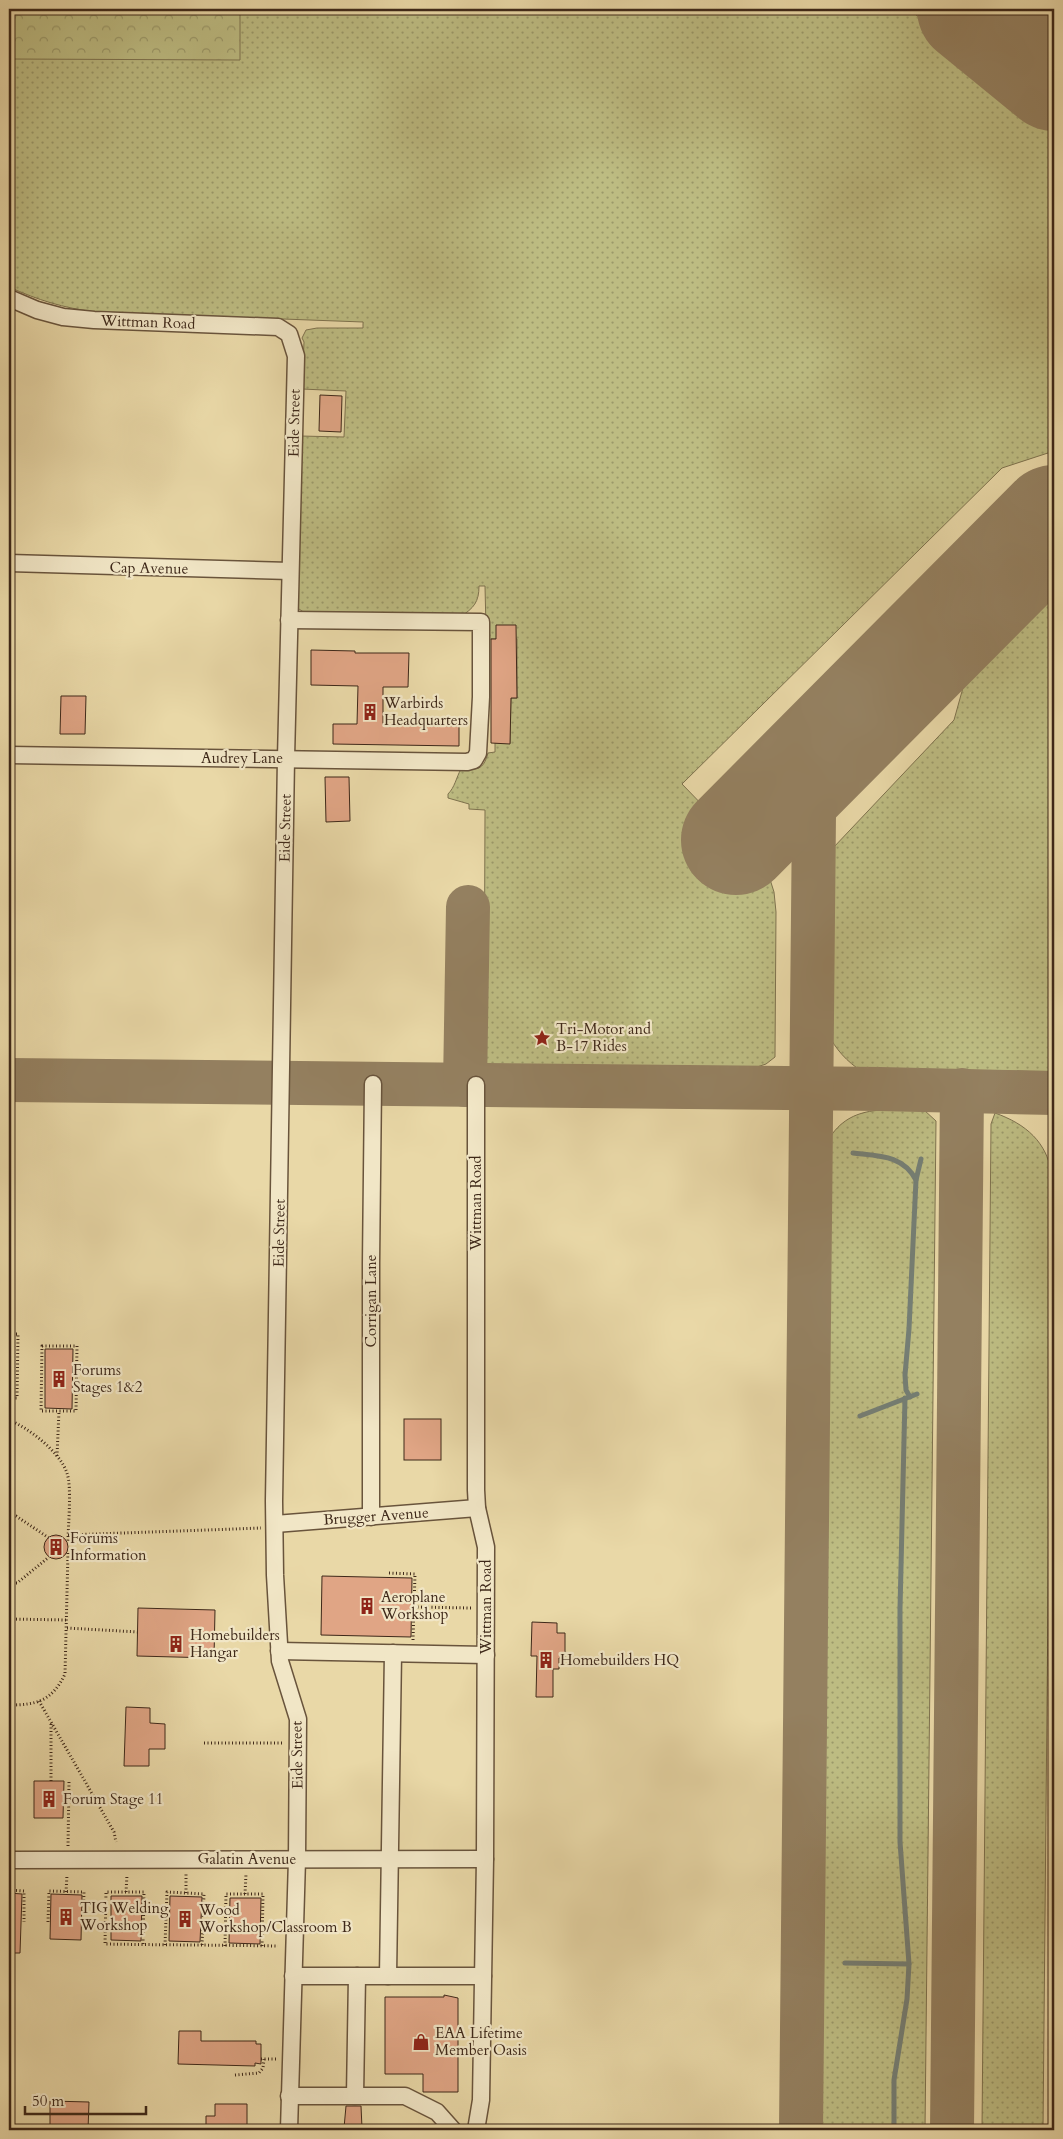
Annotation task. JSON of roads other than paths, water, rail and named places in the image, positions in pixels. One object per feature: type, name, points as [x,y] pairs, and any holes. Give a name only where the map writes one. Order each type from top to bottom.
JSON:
[{"type":"lane","name":"Wittman Road","points":[[9,298],[37,310],[63,317],[155,323],[278,327],[289,334]]},
{"type":"lane","name":"Eide Street","points":[[289,334],[296,356],[286,758],[274,1501],[274,1575],[280,1661],[298,1719],[297,1859],[289,2130]]},
{"type":"lane","name":"Cap Avenue","points":[[9,563],[290,571]]},
{"type":"lane","name":"Audrey Lane","points":[[9,755],[467,762],[476,756],[481,697],[481,622],[289,620]]},
{"type":"lane","name":"Corrigan Lane","points":[[371,1517],[370,1262],[373,1084]]},
{"type":"lane","name":"Wittman Road","points":[[476,1085],[476,1508],[486,1547],[485,1859],[481,2100],[476,2130]]},
{"type":"lane","name":"Brugger Avenue","points":[[275,1524],[476,1508]]},
{"type":"lane","points":[[279,1651],[486,1655]]},
{"type":"lane","points":[[388,1976],[393,1653]]},
{"type":"lane","name":"Galatin Avenue","points":[[9,1860],[485,1859]]},
{"type":"lane","points":[[293,1976],[483,1976]]},
{"type":"lane","points":[[356,2096],[357,1976]]},
{"type":"lane","points":[[289,2096],[405,2096],[437,2112],[453,2130]]},
{"type":"waterway","points":[[853,1153],[881,1156],[897,1161],[911,1172],[916,1180],[905,1375],[906,1390],[910,1397]]},
{"type":"waterway","points":[[916,1180],[921,1159]]},
{"type":"waterway","points":[[860,1416],[917,1394]]},
{"type":"waterway","points":[[894,2130],[894,2080],[907,1999],[909,1964],[900,1842],[900,1609],[905,1398]]},
{"type":"waterway","points":[[845,1963],[909,1964]]},
{"type":"place","name":"Warbirds Headquarters","points":[[370,712]]},
{"type":"place","name":"Tri-Motor and B-17 Rides","points":[[542,1038]]},
{"type":"place","name":"Forums Stages 1&2","points":[[59,1379]]},
{"type":"place","name":"Forums Information","points":[[56,1547]]},
{"type":"place","name":"Aeroplane Workshop","points":[[367,1606]]},
{"type":"place","name":"Homebuilders Hangar","points":[[176,1644]]},
{"type":"place","name":"Homebuilders HQ","points":[[546,1660]]},
{"type":"place","name":"Forum Stage 11","points":[[49,1799]]},
{"type":"place","name":"TIG Welding Workshop","points":[[66,1917]]},
{"type":"place","name":"Wood Workshop/Classroom B","points":[[185,1919]]},
{"type":"place","name":"EAA Lifetime Member Oasis","points":[[421,2042]]}]
